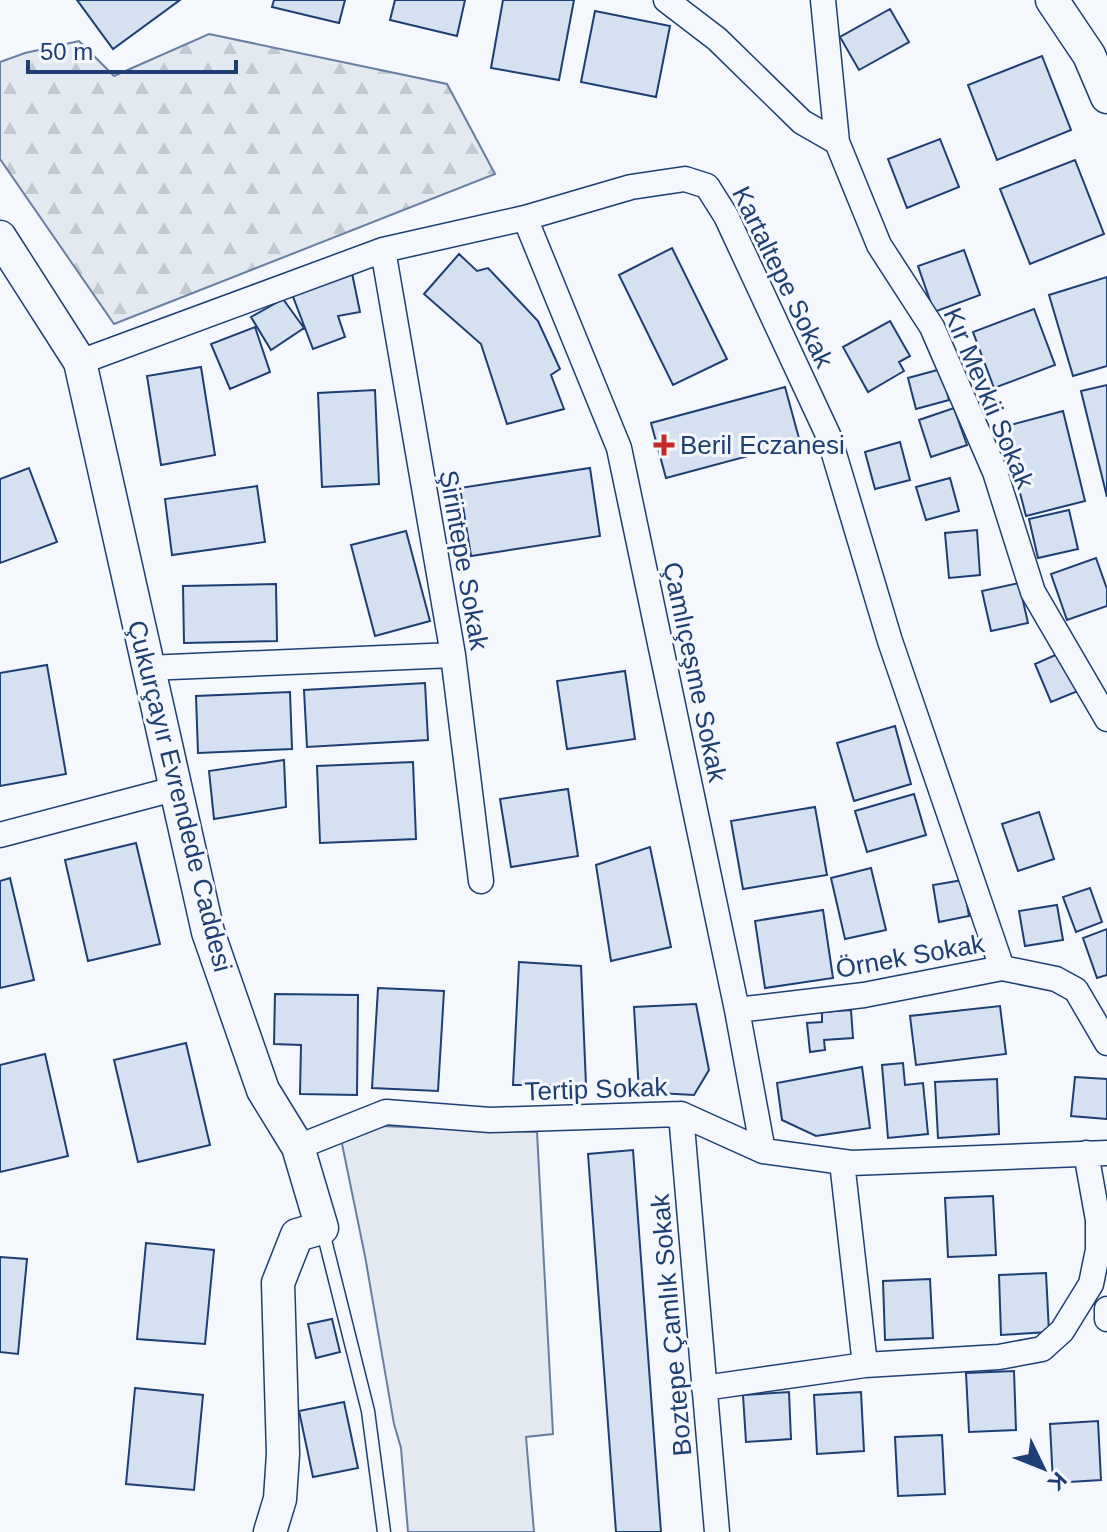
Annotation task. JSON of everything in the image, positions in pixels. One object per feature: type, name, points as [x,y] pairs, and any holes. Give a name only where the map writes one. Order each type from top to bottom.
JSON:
[{"type":"street","points":[[666,0],[717,39],[802,122],[837,142]]},
{"type":"street","name":"Kır Mevkii Sokak","points":[[823,0],[837,142],[879,245],[939,341],[995,472],[1033,592],[1107,719]]},
{"type":"street","points":[[1052,0],[1089,55],[1107,97]]},
{"type":"street","name":"Kartaltepe Sokak","points":[[80,362],[383,250],[525,218],[631,187],[685,179],[707,186],[726,216],[829,437],[890,641],[1002,968]]},
{"type":"street","name":"Çamlıçeşme Sokak","points":[[525,218],[619,448],[737,1010],[763,1151]]},
{"type":"street","name":"Çukurçayır Evrendede Caddesi","points":[[0,237],[80,362],[208,932],[263,1090],[298,1147],[322,1228]]},
{"type":"street","name":"Şirintepe Sokak","points":[[383,250],[453,655],[481,881]]},
{"type":"street","points":[[147,668],[453,655]]},
{"type":"street","points":[[0,835],[174,789]]},
{"type":"street","name":"Örnek Sokak","points":[[737,1010],[864,995],[1002,968],[1056,979],[1076,990],[1107,1043]]},
{"type":"street","name":"Tertip Sokak","points":[[298,1147],[386,1112],[490,1120],[681,1114],[763,1151],[842,1162],[1097,1153],[1098,1250],[1091,1284],[1062,1331],[1042,1349],[999,1357],[865,1365],[704,1388]]},
{"type":"street","name":"Boztepe Çamlık Sokak","points":[[681,1114],[717,1532]]},
{"type":"street","points":[[842,1162],[865,1365]]},
{"type":"street","points":[[270,1532],[280,1499],[283,1454],[278,1283],[297,1235],[322,1228]]},
{"type":"street","name":"Tertip Sokak","points":[[1098,1250],[1107,1288]]},
{"type":"street","points":[[1107,1309],[1107,1319]]},
{"type":"lane","points":[[322,1228],[368,1411],[384,1532]]},
{"type":"green space","points":[[209,34],[447,84],[495,174],[114,324],[0,159],[0,62],[79,41],[114,76]]},
{"type":"green space","points":[[380,1126],[537,1132],[553,1434],[526,1437],[534,1532],[408,1532],[401,1448],[341,1139]]},
{"type":"building","points":[[77,0],[180,0],[113,49]]},
{"type":"building","points":[[274,0],[345,0],[339,23],[272,7]]},
{"type":"building","points":[[395,0],[465,0],[457,36],[390,20]]},
{"type":"building","points":[[503,0],[574,0],[559,80],[491,68]]},
{"type":"building","points":[[890,9],[909,42],[859,70],[840,37]]},
{"type":"building","points":[[595,11],[670,26],[656,97],[581,82]]},
{"type":"building","points":[[1042,56],[1071,130],[997,160],[968,85]]},
{"type":"building","points":[[940,139],[959,187],[907,208],[888,159]]},
{"type":"building","points":[[1075,160],[1104,234],[1030,264],[1000,189]]},
{"type":"building","points":[[672,248],[727,359],[673,385],[619,275]]},
{"type":"building","points":[[964,250],[980,295],[934,312],[918,266]]},
{"type":"building","points":[[459,254],[477,271],[488,268],[538,321],[560,369],[551,375],[564,409],[507,424],[481,344],[424,294]]},
{"type":"building","points":[[352,273],[360,312],[338,316],[345,337],[313,349],[292,294]]},
{"type":"building","points":[[1107,277],[1107,366],[1073,376],[1049,295]]},
{"type":"building","points":[[283,299],[304,328],[271,350],[251,317]]},
{"type":"building","points":[[1034,309],[1055,365],[994,388],[973,332]]},
{"type":"building","points":[[890,321],[910,356],[899,362],[904,371],[868,392],[843,347]]},
{"type":"building","points":[[255,327],[270,372],[230,389],[211,344]]},
{"type":"building","points":[[201,367],[215,455],[161,465],[147,376]]},
{"type":"building","points":[[941,369],[949,400],[916,409],[908,378]]},
{"type":"building","points":[[1107,385],[1107,497],[1081,391]]},
{"type":"building","points":[[785,387],[800,442],[666,478],[651,423]]},
{"type":"building","points":[[375,390],[379,484],[322,487],[318,393]]},
{"type":"building","points":[[954,408],[967,445],[931,457],[919,420]]},
{"type":"building","points":[[1063,411],[1085,501],[1026,516],[1003,427]]},
{"type":"building","points":[[900,442],[910,480],[875,489],[865,452]]},
{"type":"building","points":[[29,468],[57,542],[0,563],[0,479]]},
{"type":"building","points":[[590,468],[600,536],[471,556],[460,488]]},
{"type":"building","points":[[950,478],[959,511],[926,520],[916,487]]},
{"type":"building","points":[[257,486],[265,542],[172,555],[165,499]]},
{"type":"building","points":[[1069,510],[1078,549],[1038,558],[1029,519]]},
{"type":"building","points":[[977,530],[980,575],[949,578],[945,533]]},
{"type":"building","points":[[406,531],[430,621],[375,636],[351,545]]},
{"type":"building","points":[[1096,558],[1107,589],[1107,606],[1067,620],[1051,574]]},
{"type":"building","points":[[1019,583],[1028,623],[991,631],[982,591]]},
{"type":"building","points":[[276,584],[277,641],[184,643],[183,586]]},
{"type":"building","points":[[1062,652],[1078,691],[1051,702],[1035,664]]},
{"type":"building","points":[[47,665],[66,774],[0,786],[0,673]]},
{"type":"building","points":[[625,671],[635,739],[567,749],[557,681]]},
{"type":"building","points":[[425,683],[428,740],[307,747],[304,690]]},
{"type":"building","points":[[290,692],[292,749],[198,753],[196,696]]},
{"type":"building","points":[[895,726],[911,784],[854,801],[837,743]]},
{"type":"building","points":[[284,760],[286,807],[214,819],[209,771]]},
{"type":"building","points":[[413,762],[416,839],[320,843],[317,766]]},
{"type":"building","points":[[568,789],[578,856],[511,867],[500,799]]},
{"type":"building","points":[[914,794],[926,835],[867,852],[855,811]]},
{"type":"building","points":[[815,807],[827,875],[743,889],[731,821]]},
{"type":"building","points":[[1039,812],[1054,859],[1018,871],[1002,824]]},
{"type":"building","points":[[136,843],[160,944],[88,961],[65,860]]},
{"type":"building","points":[[650,847],[671,947],[611,961],[596,865]]},
{"type":"building","points":[[871,868],[886,930],[845,939],[831,878]]},
{"type":"building","points":[[10,878],[34,980],[0,988],[0,881]]},
{"type":"building","points":[[963,880],[969,916],[939,922],[933,885]]},
{"type":"building","points":[[1090,888],[1102,922],[1076,932],[1063,897]]},
{"type":"building","points":[[1057,905],[1063,940],[1025,946],[1019,911]]},
{"type":"building","points":[[823,910],[833,978],[765,988],[755,921]]},
{"type":"building","points":[[1107,929],[1107,975],[1097,978],[1083,938]]},
{"type":"building","points":[[519,962],[581,966],[586,1085],[513,1085]]},
{"type":"building","points":[[378,988],[444,991],[438,1091],[372,1088]]},
{"type":"building","points":[[275,994],[358,995],[357,1095],[300,1094],[301,1045],[274,1044]]},
{"type":"building","points":[[696,1004],[709,1070],[694,1095],[639,1092],[634,1007]]},
{"type":"building","points":[[1000,1006],[1006,1054],[916,1065],[910,1016]]},
{"type":"building","points":[[851,1010],[853,1038],[824,1040],[825,1050],[810,1052],[807,1023],[822,1022],[822,1012]]},
{"type":"building","points":[[186,1043],[210,1145],[138,1162],[114,1060]]},
{"type":"building","points":[[45,1054],[68,1156],[0,1172],[0,1065]]},
{"type":"building","points":[[903,1063],[905,1085],[923,1083],[928,1134],[888,1138],[882,1065]]},
{"type":"building","points":[[862,1067],[870,1128],[816,1136],[782,1120],[777,1083]]},
{"type":"building","points":[[1075,1077],[1107,1079],[1107,1119],[1071,1116]]},
{"type":"building","points":[[997,1079],[999,1134],[938,1138],[935,1082]]},
{"type":"building","points":[[633,1150],[661,1532],[616,1532],[588,1154]]},
{"type":"building","points":[[993,1196],[996,1255],[948,1257],[945,1198]]},
{"type":"building","points":[[146,1243],[214,1250],[205,1344],[137,1339]]},
{"type":"building","points":[[0,1257],[27,1259],[18,1354],[0,1352]]},
{"type":"building","points":[[1046,1273],[1049,1332],[1001,1335],[999,1275]]},
{"type":"building","points":[[930,1279],[933,1338],[885,1340],[883,1281]]},
{"type":"building","points":[[332,1319],[340,1352],[316,1358],[308,1324]]},
{"type":"building","points":[[1014,1371],[1016,1430],[969,1432],[966,1373]]},
{"type":"building","points":[[135,1388],[203,1395],[194,1490],[126,1484]]},
{"type":"building","points":[[789,1392],[791,1439],[746,1442],[743,1395]]},
{"type":"building","points":[[861,1392],[864,1451],[817,1454],[814,1395]]},
{"type":"building","points":[[344,1402],[358,1468],[313,1477],[299,1411]]},
{"type":"building","points":[[1098,1421],[1101,1480],[1053,1483],[1050,1424]]},
{"type":"building","points":[[942,1435],[945,1494],[898,1496],[895,1437]]},
{"type":"place","name":"Beril Eczanesi","points":[[664,445]]}]
